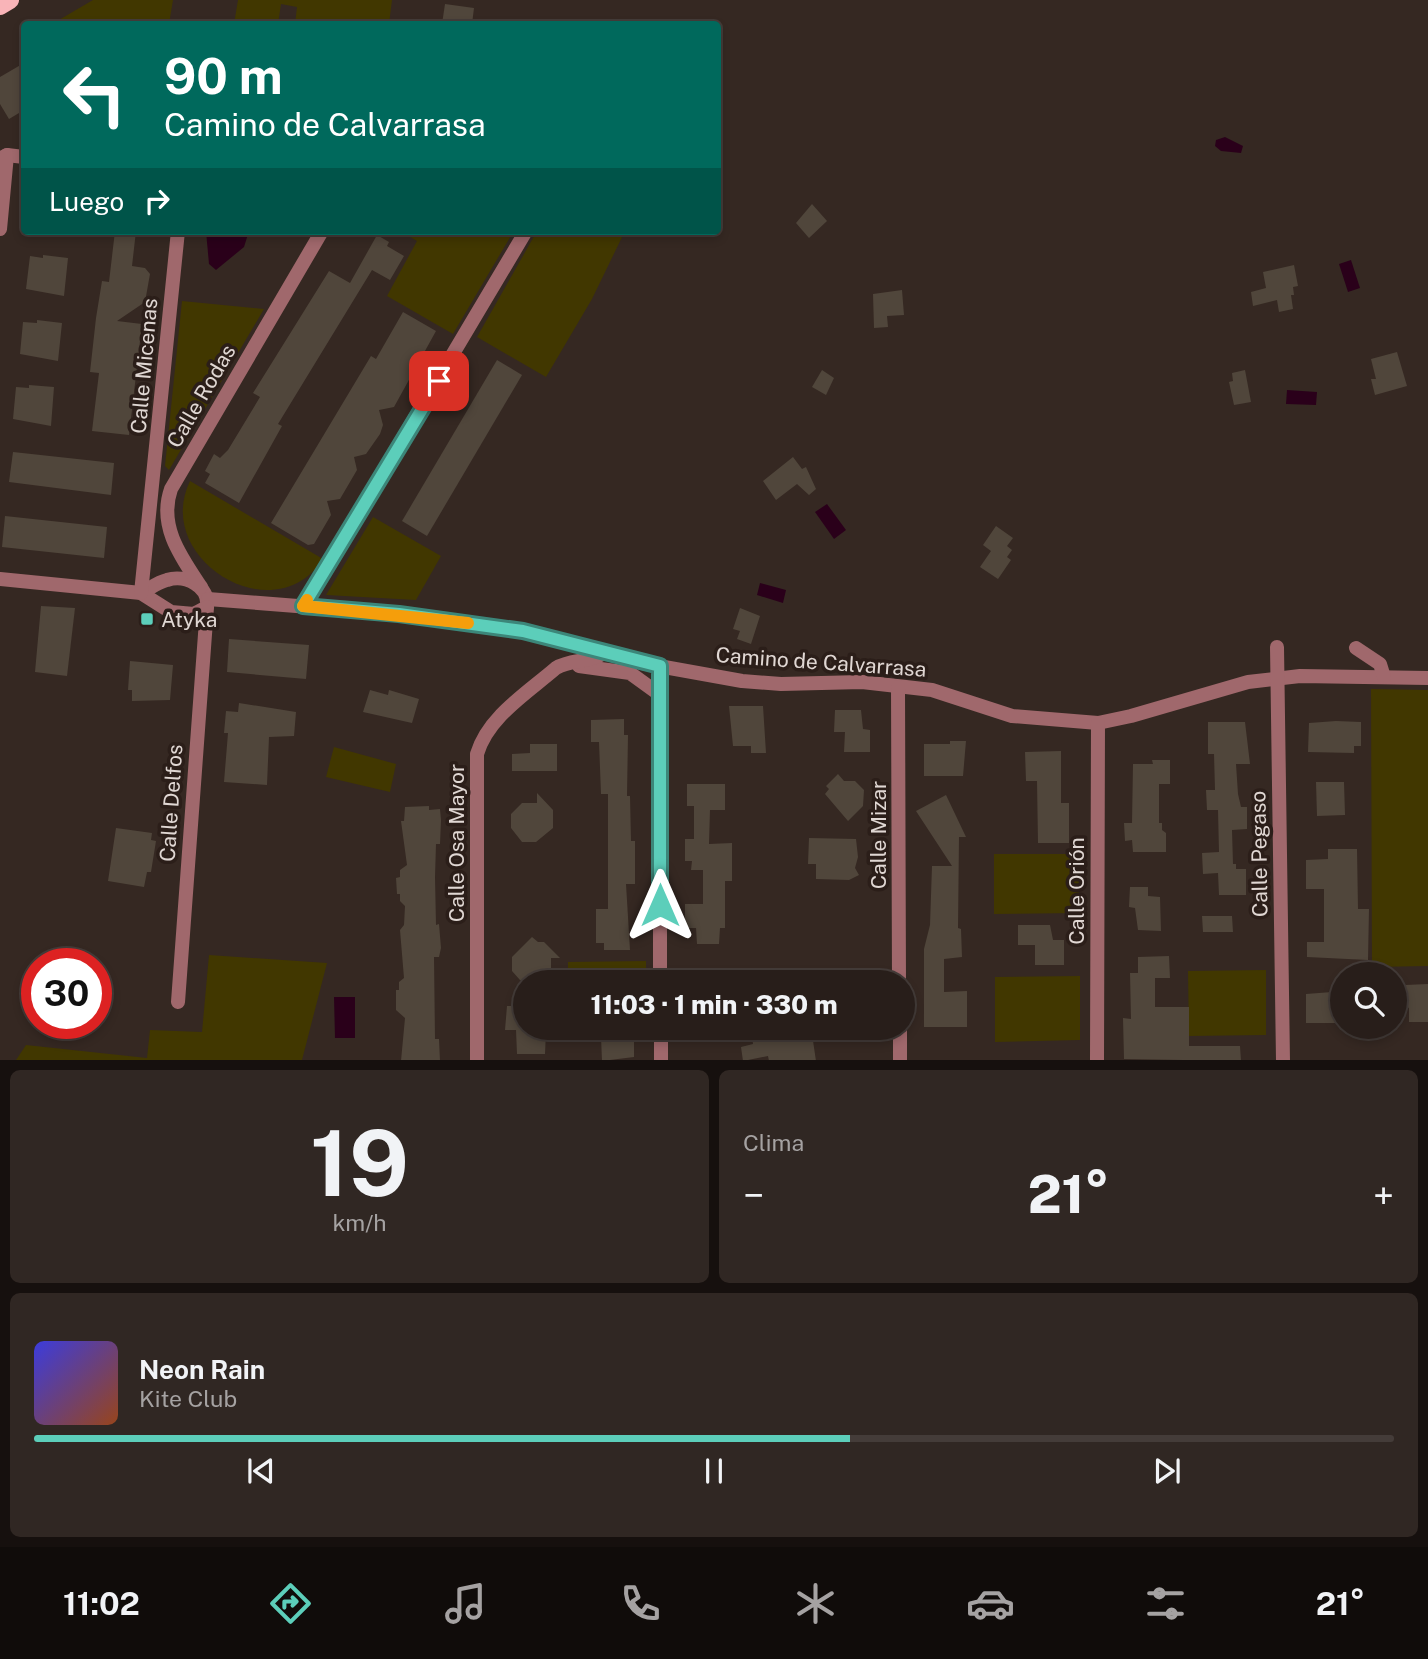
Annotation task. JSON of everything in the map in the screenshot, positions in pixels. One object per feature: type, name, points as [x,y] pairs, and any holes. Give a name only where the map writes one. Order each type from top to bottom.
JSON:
[{"type":"main road","points":[[0,6],[10,0]]},
{"type":"street","points":[[0,229],[4,157]]},
{"type":"street","name":"Calle Micenas","points":[[141,593],[158,506],[178,235]]},
{"type":"street","name":"Calle Rodas","points":[[158,506],[171,489],[320,235]]},
{"type":"street","points":[[303,606],[524,235]]},
{"type":"street","points":[[158,506],[173,540],[205,598]]},
{"type":"street","points":[[141,593],[156,585],[182,578],[205,598]]},
{"type":"street","points":[[0,579],[141,593],[170,612],[194,614],[205,598]]},
{"type":"street","points":[[156,585],[153,596],[156,603]]},
{"type":"street","name":"Camino de Calvarrasa","points":[[205,598],[399,614],[523,631],[609,654],[631,667],[660,666],[769,683],[862,682],[932,690],[1012,716],[1098,723],[1248,682],[1277,678],[1428,678]]},
{"type":"street","name":"Calle Delfos","points":[[178,1002],[205,598]]},
{"type":"street","name":"Calle Pegaso","points":[[1277,647],[1283,1060]]},
{"type":"street","points":[[1356,648],[1380,664],[1384,677]]},
{"type":"street","points":[[564,663],[593,660],[609,654]]},
{"type":"street","points":[[599,670],[609,654]]},
{"type":"street","points":[[564,663],[599,670],[631,667],[659,694]]},
{"type":"street","name":"Calle Osa Mayor","points":[[477,1060],[477,754],[490,726],[564,663]]},
{"type":"street","points":[[660,666],[660,970]]},
{"type":"street","name":"Calle Mizar","points":[[898,687],[900,970]]},
{"type":"street","name":"Calle Orión","points":[[1097,1060],[1098,723]]},
{"type":"street","points":[[661,1040],[661,1060]]},
{"type":"street","points":[[900,1040],[900,1060]]},
{"type":"shaded area","points":[[93,0],[173,0],[170,21],[57,21]]},
{"type":"shaded area","points":[[238,0],[392,0],[389,21],[295,21],[297,7],[281,4],[278,21],[234,21]]},
{"type":"shaded area","points":[[1225,137],[1243,146],[1241,153],[1221,151],[1215,146],[1216,140]]},
{"type":"shaded area","points":[[206,235],[248,235],[244,247],[216,270],[209,264]]},
{"type":"shaded area","points":[[407,235],[511,235],[453,334],[387,296],[417,241]]},
{"type":"shaded area","points":[[535,235],[623,235],[592,299],[546,377],[477,337]]},
{"type":"shaded area","points":[[1351,260],[1360,288],[1348,292],[1339,264]]},
{"type":"shaded area","points":[[182,301],[264,309],[169,470],[165,466]]},
{"type":"shaded area","points":[[1287,390],[1317,392],[1316,405],[1286,404]]},
{"type":"shaded area","points":[[190,481],[323,559],[302,580],[276,589],[249,588],[224,577],[202,560],[188,537],[183,510]]},
{"type":"shaded area","points":[[827,504],[846,530],[834,539],[815,512]]},
{"type":"shaded area","points":[[373,517],[441,556],[416,600],[326,595]]},
{"type":"shaded area","points":[[760,583],[786,590],[783,603],[757,595]]},
{"type":"shaded area","points":[[1371,689],[1428,690],[1428,966],[1407,966],[1407,962],[1372,962]]},
{"type":"shaded area","points":[[334,747],[396,764],[390,792],[326,777]]},
{"type":"shaded area","points":[[994,854],[1079,854],[1079,913],[994,914]]},
{"type":"shaded area","points":[[209,955],[327,963],[302,1060],[16,1060],[26,1045],[147,1058],[150,1030],[202,1032]]},
{"type":"shaded area","points":[[646,961],[646,970],[568,970],[568,962]]},
{"type":"shaded area","points":[[1266,970],[1266,1035],[1189,1036],[1188,971]]},
{"type":"shaded area","points":[[1080,976],[1080,1040],[995,1042],[995,977]]},
{"type":"shaded area","points":[[334,997],[355,997],[355,1038],[335,1038]]},
{"type":"building","points":[[445,4],[474,8],[472,21],[442,21]]},
{"type":"building","points":[[21,65],[21,112],[9,119],[0,104],[0,77]]},
{"type":"building","points":[[812,204],[827,221],[809,238],[796,223]]},
{"type":"building","points":[[115,235],[136,235],[132,266],[145,268],[150,274],[145,302],[117,321],[142,324],[129,435],[92,431],[99,373],[90,372],[96,318],[102,281],[109,282]]},
{"type":"building","points":[[377,235],[389,242],[387,246],[404,256],[390,280],[372,270],[278,424],[282,426],[239,503],[205,483],[210,474],[205,471],[214,454],[220,458],[228,450],[260,397],[253,393],[329,271],[350,283]]},
{"type":"building","points":[[43,255],[68,258],[64,296],[26,289],[30,256],[43,258]]},
{"type":"building","points":[[1294,265],[1298,286],[1293,287],[1294,295],[1291,295],[1293,309],[1279,312],[1277,300],[1253,306],[1251,292],[1266,288],[1263,272]]},
{"type":"building","points":[[902,290],[904,315],[887,316],[888,327],[874,328],[873,294]]},
{"type":"building","points":[[403,312],[436,331],[394,407],[379,410],[383,425],[380,434],[366,454],[354,457],[357,470],[340,499],[327,501],[331,515],[314,544],[308,545],[271,523],[371,356],[376,359]]},
{"type":"building","points":[[37,320],[62,323],[58,361],[20,354],[23,322],[37,323]]},
{"type":"building","points":[[1397,352],[1407,386],[1375,395],[1371,379],[1376,379],[1371,359]]},
{"type":"building","points":[[497,360],[522,375],[427,536],[402,521]]},
{"type":"building","points":[[822,370],[834,378],[826,395],[812,387]]},
{"type":"building","points":[[1245,370],[1251,402],[1234,405],[1229,382],[1233,381],[1232,373]]},
{"type":"building","points":[[29,385],[54,387],[51,426],[13,419],[16,387],[29,388]]},
{"type":"building","points":[[13,452],[114,463],[111,495],[9,482]]},
{"type":"building","points":[[793,457],[802,469],[806,467],[816,489],[809,495],[797,484],[776,500],[763,481]]},
{"type":"building","points":[[5,516],[107,527],[104,558],[2,547]]},
{"type":"building","points":[[996,526],[1013,538],[1007,546],[1012,550],[1007,557],[1011,560],[998,579],[980,567],[991,551],[983,545]]},
{"type":"building","points":[[41,606],[75,608],[67,676],[35,672]]},
{"type":"building","points":[[740,608],[760,616],[751,644],[737,639],[740,631],[733,629]]},
{"type":"building","points":[[229,639],[309,645],[306,679],[227,672]]},
{"type":"building","points":[[130,661],[173,665],[170,700],[132,701],[132,690],[128,690]]},
{"type":"building","points":[[370,690],[388,695],[389,690],[419,699],[412,723],[363,712]]},
{"type":"building","points":[[239,703],[296,712],[294,736],[269,737],[267,785],[224,782],[228,733],[224,733],[226,711],[238,712]]},
{"type":"building","points":[[729,706],[763,706],[766,753],[751,753],[751,746],[733,746]]},
{"type":"building","points":[[835,710],[861,710],[863,729],[870,730],[870,752],[844,752],[845,732],[834,732]]},
{"type":"building","points":[[624,719],[624,735],[628,735],[627,796],[630,796],[631,841],[635,841],[635,884],[626,884],[630,950],[604,950],[604,943],[596,943],[596,909],[608,909],[608,794],[601,794],[599,742],[591,742],[591,720]]},
{"type":"building","points":[[1208,722],[1245,722],[1250,764],[1236,764],[1241,807],[1247,807],[1247,829],[1232,830],[1233,864],[1236,864],[1236,869],[1246,869],[1246,895],[1219,895],[1218,873],[1203,874],[1202,853],[1219,852],[1218,810],[1207,810],[1206,790],[1215,790],[1214,754],[1208,754]]},
{"type":"building","points":[[1361,722],[1361,746],[1354,746],[1354,753],[1308,752],[1309,723]]},
{"type":"building","points":[[950,741],[966,741],[963,776],[924,776],[924,744],[950,744]]},
{"type":"building","points":[[530,744],[557,744],[557,771],[512,771],[512,754],[530,753]]},
{"type":"building","points":[[1061,751],[1061,803],[1069,803],[1069,843],[1038,843],[1037,781],[1026,781],[1025,752]]},
{"type":"building","points":[[1152,760],[1170,760],[1170,784],[1159,784],[1159,823],[1162,823],[1162,830],[1166,833],[1166,852],[1133,852],[1132,840],[1125,841],[1124,823],[1132,823],[1133,764],[1153,764]]},
{"type":"building","points":[[838,774],[844,781],[855,781],[864,790],[863,806],[848,821],[825,794],[829,789],[826,786]]},
{"type":"building","points":[[1316,782],[1344,782],[1345,815],[1317,816]]},
{"type":"building","points":[[687,784],[725,784],[725,810],[710,810],[709,844],[732,843],[732,881],[725,881],[725,928],[720,928],[719,944],[697,944],[696,928],[685,928],[685,904],[703,904],[703,870],[691,870],[692,861],[685,861],[685,839],[694,839],[694,806],[687,806]]},
{"type":"building","points":[[537,793],[553,810],[553,828],[536,842],[522,842],[511,828],[511,814],[522,803],[537,803]]},
{"type":"building","points":[[946,795],[966,837],[959,837],[958,928],[961,929],[962,957],[944,959],[944,992],[967,991],[967,1027],[924,1027],[924,949],[930,925],[932,866],[952,866],[916,811]]},
{"type":"building","points":[[429,806],[429,810],[440,809],[440,844],[436,844],[435,877],[436,925],[439,924],[441,948],[439,957],[434,957],[435,1039],[439,1039],[440,1060],[401,1060],[405,1018],[396,1010],[396,990],[399,990],[399,982],[404,978],[400,930],[404,925],[405,906],[400,901],[400,894],[397,894],[396,878],[400,877],[400,870],[407,865],[401,821],[404,821],[405,807]]},
{"type":"building","points":[[116,828],[152,833],[151,840],[156,841],[151,872],[147,872],[144,887],[108,881]]},
{"type":"building","points":[[809,838],[856,839],[858,857],[855,868],[859,875],[849,880],[816,879],[816,864],[808,864]]},
{"type":"building","points":[[1328,849],[1357,849],[1358,909],[1369,909],[1368,960],[1307,957],[1307,942],[1324,942],[1324,889],[1306,889],[1306,860],[1328,859]]},
{"type":"building","points":[[1130,887],[1148,887],[1148,896],[1160,897],[1161,931],[1138,930],[1135,908],[1129,907]]},
{"type":"building","points":[[1202,916],[1232,916],[1233,932],[1203,932]]},
{"type":"building","points":[[1018,925],[1050,925],[1053,940],[1064,940],[1064,965],[1035,965],[1035,945],[1018,945]]},
{"type":"building","points":[[532,937],[538,942],[544,942],[560,958],[551,958],[551,970],[513,970],[513,972],[512,957]]},
{"type":"building","points":[[1169,956],[1170,978],[1155,978],[1155,1007],[1189,1007],[1189,1046],[1240,1046],[1241,1060],[1124,1059],[1123,1018],[1131,1019],[1130,973],[1138,973],[1138,957]]},
{"type":"building","points":[[1428,984],[1428,1022],[1409,1022],[1407,985]]},
{"type":"building","points":[[1330,992],[1330,1023],[1306,1023],[1306,994]]},
{"type":"building","points":[[507,1006],[513,1006],[513,1030],[505,1030]]},
{"type":"building","points":[[516,1040],[546,1040],[545,1054],[517,1054]]},
{"type":"building","points":[[601,1040],[634,1040],[634,1057],[602,1060]]},
{"type":"building","points":[[753,1040],[813,1040],[816,1060],[769,1060],[768,1056],[743,1060],[741,1047],[753,1044]]},
{"type":"slow traffic","points":[[307,600],[303,606],[468,623]]},
{"type":"place","name":"Atyka","points":[[147,619]]},
{"type":"route","points":[[439,381],[303,606],[399,614],[523,631],[660,666],[660,905]]}]
